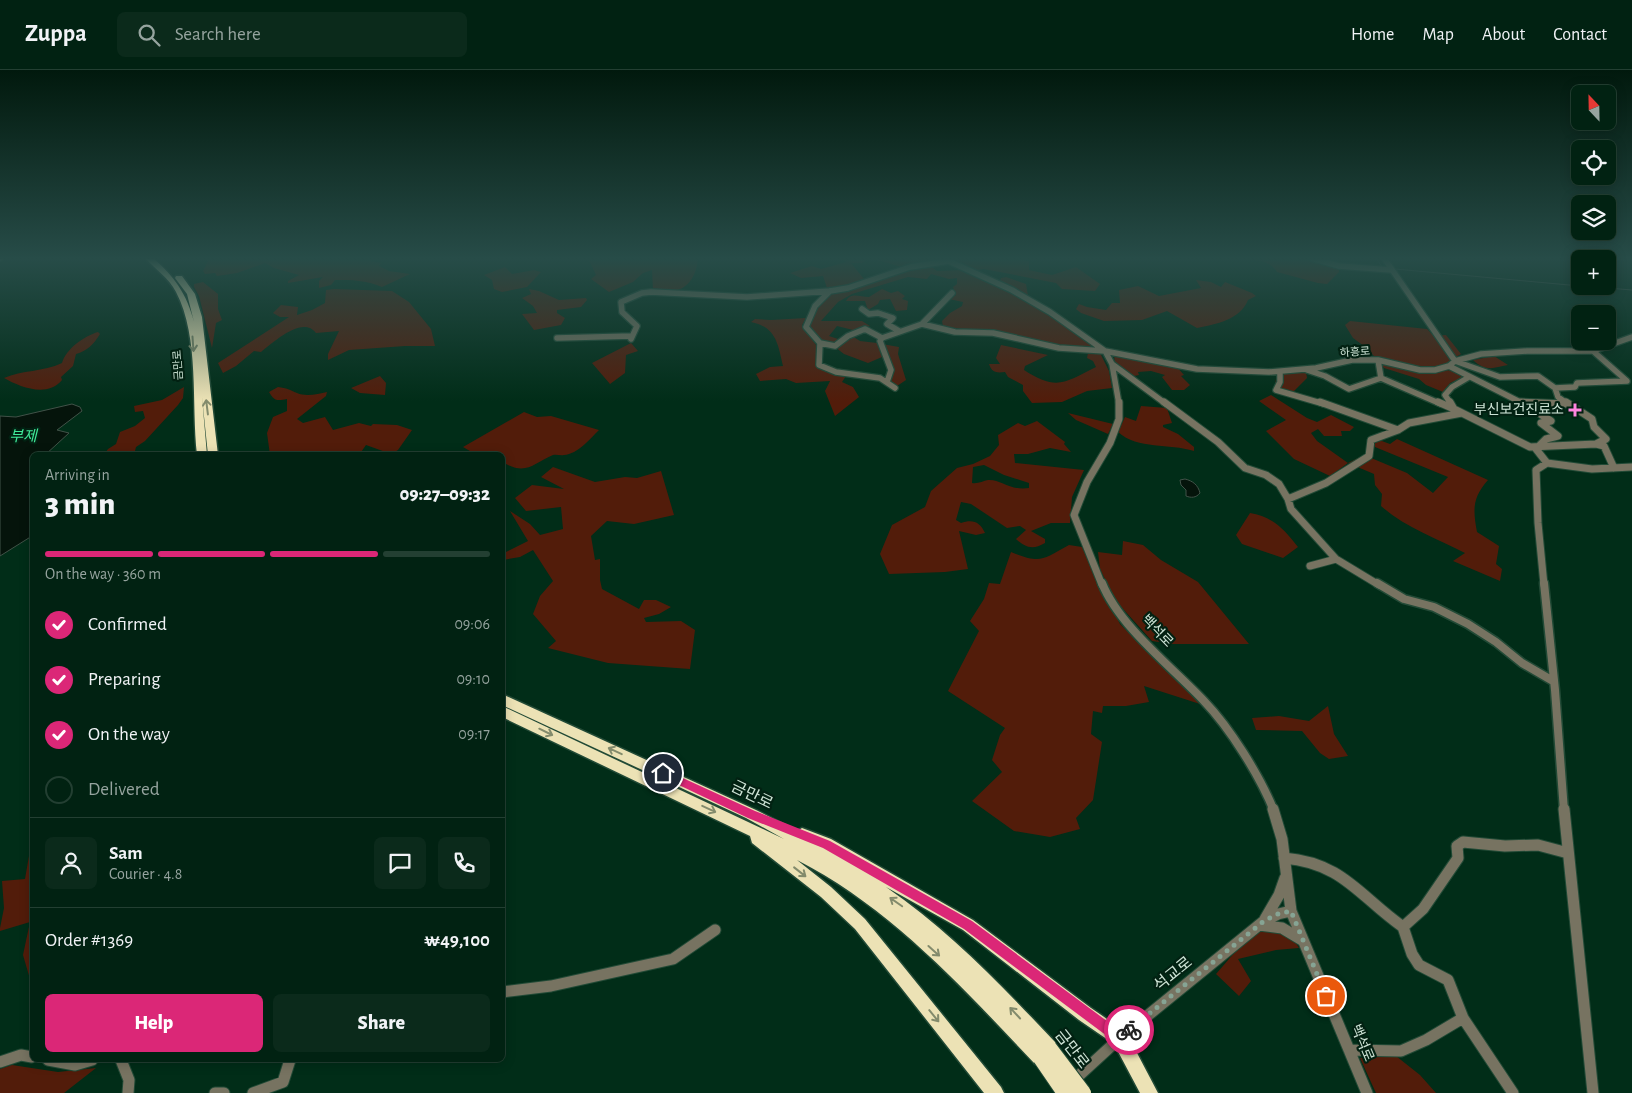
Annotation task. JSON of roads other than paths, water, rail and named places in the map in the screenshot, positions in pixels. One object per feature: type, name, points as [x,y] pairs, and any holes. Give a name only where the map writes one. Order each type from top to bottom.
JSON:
[{"type":"highway","name":"금만로","points":[[186,306],[192,320],[202,452]]},
{"type":"highway","name":"금만로","points":[[195,306],[198,317],[213,452]]},
{"type":"highway","name":"금만로","points":[[505,700],[751,814],[837,860],[911,913],[971,966],[1045,1053],[1083,1093]]},
{"type":"highway","name":"금만로","points":[[505,712],[734,821],[827,868],[897,918],[962,975],[1045,1053],[1065,1093]]},
{"type":"highway","points":[[751,814],[826,844],[968,925],[1120,1038],[1149,1093]]},
{"type":"highway","points":[[734,821],[826,892],[860,924],[994,1092]]},
{"type":"street","points":[[557,338],[631,338],[637,326],[622,312],[621,306]]},
{"type":"street","points":[[815,306],[806,327],[820,343],[835,346],[848,336],[865,329],[882,338]]},
{"type":"street","points":[[882,338],[922,324],[932,316],[938,306]]},
{"type":"street","name":"백석로","points":[[1039,306],[1105,351],[1112,364],[1119,399],[1120,420],[1110,443],[1087,482],[1074,515],[1106,594],[1130,626],[1206,703],[1226,729],[1265,789],[1282,839],[1291,911],[1367,1093]]},
{"type":"street","points":[[1417,306],[1455,361],[1500,377],[1538,376],[1555,388],[1558,397],[1592,420],[1594,427],[1606,439],[1596,444]]},
{"type":"street","points":[[862,309],[869,314],[878,313],[892,318],[887,324],[899,331]]},
{"type":"street","name":"하흥로","points":[[922,324],[954,332],[993,333],[1059,348],[1105,351],[1197,368],[1280,372],[1352,360],[1378,360],[1420,370],[1435,370],[1449,366]]},
{"type":"street","points":[[1616,343],[1632,337]]},
{"type":"street","points":[[882,338],[880,341],[883,353],[891,370],[887,382]]},
{"type":"street","points":[[820,343],[819,365],[836,372],[880,378],[896,388]]},
{"type":"street","points":[[1555,388],[1574,387],[1577,384],[1627,381],[1593,350],[1481,354],[1455,361],[1449,366],[1522,403],[1567,404]]},
{"type":"street","points":[[1378,360],[1381,378]]},
{"type":"street","points":[[1112,364],[1218,442],[1246,468],[1266,475],[1279,484],[1288,498],[1291,509],[1336,559],[1404,598],[1434,607],[1468,624],[1496,642],[1522,663],[1553,681]]},
{"type":"street","points":[[1304,369],[1325,376],[1349,389],[1381,378],[1454,409],[1516,441],[1536,448],[1596,444],[1604,446],[1614,468]]},
{"type":"street","points":[[1280,372],[1280,382],[1276,390],[1326,404],[1398,430]]},
{"type":"street","points":[[1454,409],[1445,395],[1452,386],[1469,377]]},
{"type":"street","points":[[1521,407],[1528,406],[1551,420],[1541,423],[1558,436],[1546,439],[1536,448]]},
{"type":"street","points":[[1288,498],[1326,484],[1341,472],[1364,460],[1369,456],[1371,440],[1398,430],[1409,423],[1462,413]]},
{"type":"street","points":[[1536,448],[1547,462],[1592,469],[1632,467]]},
{"type":"street","points":[[1547,462],[1536,470],[1538,523],[1568,853],[1593,1093]]},
{"type":"street","points":[[1310,566],[1336,559]]},
{"type":"street","points":[[1404,927],[1423,909],[1458,858],[1457,846],[1463,842],[1505,846],[1538,845],[1568,853]]},
{"type":"street","points":[[1284,858],[1316,863],[1336,874],[1366,895],[1387,916],[1404,927],[1412,954],[1420,965],[1448,980],[1463,1018],[1513,1093]]},
{"type":"street","points":[[1286,873],[1282,888],[1261,923],[1284,928],[1304,941]]},
{"type":"street","name":"석교로","points":[[1060,1093],[1120,1038],[1261,923],[1278,914],[1291,911]]},
{"type":"street","points":[[505,992],[551,986],[673,959],[715,930]]},
{"type":"street","points":[[1348,1050],[1401,1051],[1426,1040],[1463,1018]]},
{"type":"street","points":[[0,1062],[21,1055],[30,1057]]},
{"type":"street","points":[[59,1062],[75,1065],[85,1062]]},
{"type":"street","points":[[122,1062],[130,1080],[128,1093]]},
{"type":"street","points":[[253,1093],[283,1082],[289,1062]]},
{"type":"street","points":[[215,1093],[224,1093]]},
{"type":"water","name":"부제","points":[[72,404],[80,407],[82,411],[57,430],[69,433],[48,452],[30,452],[30,537],[0,556],[0,416],[16,417]]},
{"type":"water","points":[[1185,479],[1193,482],[1199,490],[1200,493],[1197,496],[1186,496],[1186,490],[1181,485],[1180,480]]},
{"type":"place","name":"부신보건진료소","points":[[1575,410]]}]
